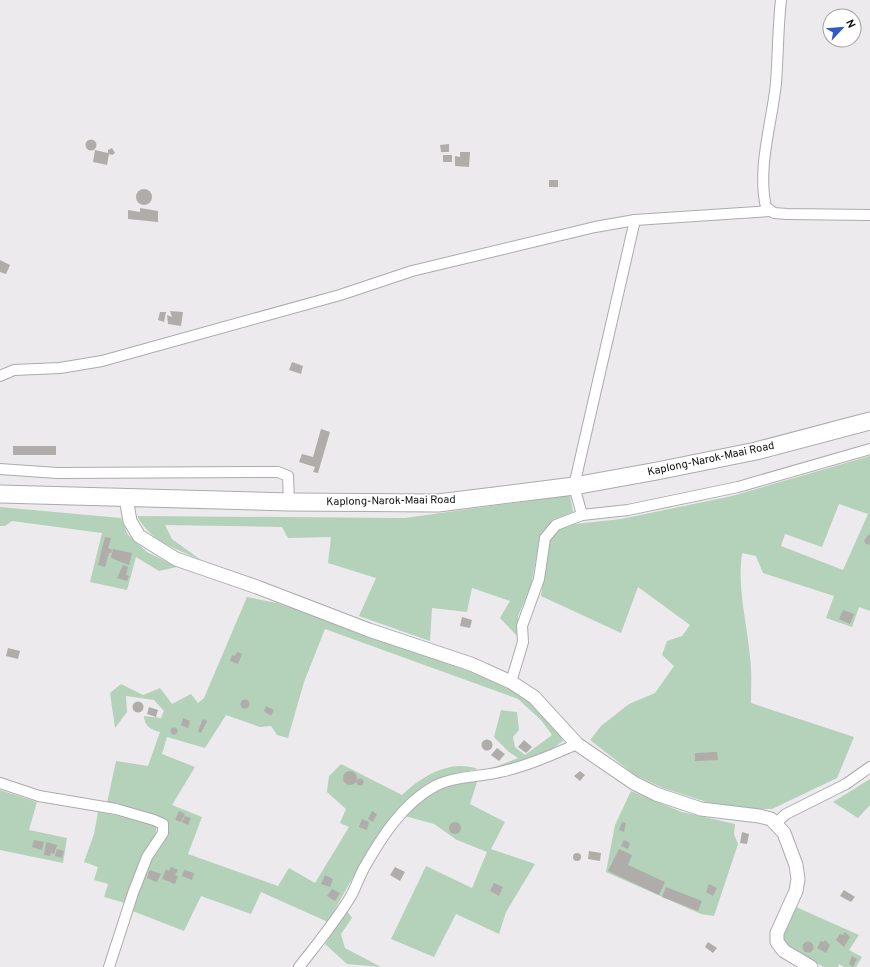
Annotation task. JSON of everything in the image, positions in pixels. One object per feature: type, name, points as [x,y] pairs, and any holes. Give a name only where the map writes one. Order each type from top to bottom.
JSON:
[{"type":"highway","name":"Kaplong-Narok-Maai Road","points":[[0,494],[289,502],[438,503],[574,486],[756,451],[870,421]]},
{"type":"street","points":[[770,211],[766,207],[764,180],[776,82],[781,0]]},
{"type":"street","points":[[0,376],[14,370],[60,368],[102,361],[325,300],[412,271],[595,227],[635,220],[770,211],[787,214],[870,215]]},
{"type":"street","points":[[582,514],[574,486],[635,220]]},
{"type":"street","points":[[510,682],[523,642],[522,626],[539,579],[545,538],[556,525],[582,514],[648,506],[738,487],[870,449]]},
{"type":"street","points":[[0,469],[57,473],[278,472],[288,476],[289,502]]},
{"type":"street","points":[[126,498],[130,521],[139,536],[176,559],[257,587],[369,630],[471,664],[510,682],[534,697],[577,744],[634,783],[656,794],[701,809],[759,816],[771,819],[784,833],[796,865],[798,879],[796,891],[777,933],[777,942],[784,952],[811,967]]},
{"type":"street","points":[[299,967],[321,940],[352,895],[363,870],[381,840],[403,812],[418,798],[435,786],[473,775],[492,774],[514,768],[577,744]]},
{"type":"street","points":[[776,823],[786,814],[828,794],[870,767]]},
{"type":"street","points":[[0,783],[39,796],[116,809],[163,824],[163,833],[147,857],[133,893],[109,967]]},
{"type":"green space","points":[[870,456],[870,611],[859,607],[852,627],[826,618],[834,596],[763,573],[756,556],[742,553],[741,580],[751,663],[751,703],[854,737],[837,778],[772,809],[742,809],[716,805],[663,788],[635,775],[590,740],[601,726],[629,704],[655,693],[674,666],[662,655],[667,641],[682,636],[690,625],[638,587],[621,633],[541,596],[549,540],[558,530],[575,524],[621,519],[732,496]],"holes":[[[839,504],[868,514],[843,570],[781,546],[785,534],[822,547]]]},
{"type":"green space","points":[[570,495],[573,512],[553,520],[540,537],[531,586],[518,616],[518,637],[500,618],[510,601],[472,588],[467,612],[432,608],[430,641],[359,616],[376,578],[328,563],[331,537],[288,538],[282,527],[165,525],[172,539],[201,560],[164,543],[149,532],[137,516],[405,518]]},
{"type":"green space","points":[[0,507],[121,518],[128,535],[147,552],[177,567],[159,571],[136,557],[127,590],[90,582],[102,533],[12,521],[5,526],[0,526]]},
{"type":"green space","points":[[247,597],[277,603],[510,686],[548,716],[559,732],[563,741],[546,752],[528,760],[490,769],[518,758],[509,752],[494,737],[501,710],[517,712],[519,730],[513,737],[515,747],[525,755],[552,735],[541,720],[518,699],[325,629],[304,682],[288,738],[277,735],[271,726],[260,727],[226,715],[205,748],[167,737],[162,754],[195,767],[172,805],[202,817],[188,854],[278,886],[289,868],[315,883],[349,827],[340,823],[346,809],[327,792],[329,776],[341,764],[402,795],[418,782],[437,771],[457,766],[468,766],[478,769],[448,776],[431,783],[416,793],[401,808],[386,825],[373,845],[328,922],[261,892],[251,914],[201,896],[184,931],[130,910],[150,858],[168,834],[167,824],[107,803],[116,761],[148,766],[160,732],[153,730],[147,725],[144,716],[161,718],[164,711],[154,700],[126,696],[127,712],[115,728],[110,693],[121,684],[143,695],[160,688],[172,704],[191,694],[198,703],[204,698]]},
{"type":"green space","points":[[478,779],[470,804],[505,822],[491,849],[535,864],[506,912],[499,934],[456,914],[434,957],[391,939],[426,866],[472,888],[487,852],[457,840],[434,824],[405,816],[422,800],[438,790],[455,783]]},
{"type":"green space","points":[[870,779],[870,805],[858,818],[833,802]]},
{"type":"green space","points":[[0,790],[37,802],[29,830],[67,838],[63,863],[0,850]]},
{"type":"green space","points":[[631,791],[682,812],[735,824],[734,834],[738,844],[714,916],[701,914],[606,872],[615,825]]},
{"type":"green space","points":[[98,812],[152,822],[156,826],[156,833],[146,851],[125,903],[104,897],[108,884],[94,880],[98,867],[84,862],[94,834]]},
{"type":"green space","points":[[796,907],[859,935],[849,950],[862,957],[856,967],[844,967],[839,964],[838,967],[824,967],[784,945],[782,937]]},
{"type":"green space","points":[[347,911],[352,918],[341,934],[345,948],[381,967],[347,964],[325,944]]},
{"type":"building","points":[[89,140],[93,140],[95,141],[95,149],[89,150],[86,147],[86,143]]},
{"type":"building","points":[[449,144],[449,152],[441,152],[440,145]]},
{"type":"building","points":[[112,148],[115,153],[112,155],[109,154],[107,165],[93,162],[95,150],[108,153],[108,150]]},
{"type":"building","points":[[460,152],[470,152],[469,167],[455,166],[455,156],[460,157]]},
{"type":"building","points":[[443,155],[452,155],[452,162],[443,162]]},
{"type":"building","points":[[549,180],[558,180],[558,187],[549,187]]},
{"type":"building","points":[[144,189],[151,194],[152,197],[147,204],[144,205],[137,200],[136,197],[141,190]]},
{"type":"building","points":[[140,208],[158,211],[158,222],[128,219],[128,210],[140,212]]},
{"type":"building","points":[[0,260],[10,265],[6,274],[0,272]]},
{"type":"building","points":[[170,311],[183,312],[181,326],[168,324],[167,315],[172,317]]},
{"type":"building","points":[[160,312],[166,312],[164,322],[158,320]]},
{"type":"building","points":[[292,362],[303,366],[301,374],[289,370]]},
{"type":"building","points":[[321,429],[330,432],[318,473],[313,472],[315,467],[299,462],[302,454],[313,457]]},
{"type":"building","points":[[13,446],[56,446],[56,455],[13,455]]},
{"type":"building","points":[[868,535],[870,535],[870,545],[866,544],[864,541]]},
{"type":"building","points":[[105,537],[111,538],[108,548],[112,550],[111,553],[109,553],[105,567],[98,565]]},
{"type":"building","points":[[113,549],[132,553],[129,565],[111,558]]},
{"type":"building","points":[[123,565],[128,567],[126,575],[129,576],[127,581],[117,578]]},
{"type":"building","points":[[843,610],[854,614],[850,624],[839,619]]},
{"type":"building","points":[[462,617],[472,620],[470,628],[460,626]]},
{"type":"building","points":[[8,648],[20,651],[18,659],[6,656]]},
{"type":"building","points":[[237,652],[242,654],[238,664],[230,661],[232,655],[235,656]]},
{"type":"building","points":[[243,700],[247,700],[249,704],[247,708],[243,708],[241,706],[241,702]]},
{"type":"building","points":[[136,702],[140,702],[142,703],[142,711],[136,712],[133,709],[133,705]]},
{"type":"building","points":[[266,706],[274,710],[271,716],[264,711]]},
{"type":"building","points":[[149,707],[158,710],[156,717],[147,714]]},
{"type":"building","points":[[183,718],[190,721],[188,728],[181,725]]},
{"type":"building","points":[[203,719],[207,721],[201,733],[198,731]]},
{"type":"building","points":[[174,727],[177,728],[177,734],[174,735],[171,734],[170,731],[171,728]]},
{"type":"building","points":[[485,740],[489,740],[491,741],[491,749],[485,750],[482,747],[482,743]]},
{"type":"building","points":[[524,740],[532,747],[526,753],[518,747]]},
{"type":"building","points":[[497,748],[505,754],[499,761],[491,755]]},
{"type":"building","points":[[717,752],[718,760],[695,761],[695,753]]},
{"type":"building","points":[[350,771],[355,773],[357,778],[355,783],[350,785],[345,783],[343,778],[345,773]]},
{"type":"building","points":[[580,771],[585,775],[580,781],[574,776]]},
{"type":"building","points":[[360,778],[363,779],[363,785],[360,786],[357,785],[356,782],[357,779]]},
{"type":"building","points":[[179,811],[185,814],[181,822],[175,820]]},
{"type":"building","points":[[372,811],[377,814],[373,822],[368,819]]},
{"type":"building","points":[[185,816],[191,818],[188,825],[182,822]]},
{"type":"building","points":[[362,819],[369,822],[367,830],[359,827]]},
{"type":"building","points":[[453,822],[457,822],[461,828],[457,834],[453,834],[449,830],[449,826]]},
{"type":"building","points":[[622,822],[626,823],[624,832],[619,830]]},
{"type":"building","points":[[742,832],[749,834],[747,844],[740,843]]},
{"type":"building","points":[[34,840],[44,842],[42,850],[32,847]]},
{"type":"building","points":[[624,840],[630,843],[628,849],[621,846]]},
{"type":"building","points":[[46,842],[57,845],[54,854],[51,853],[50,856],[44,855]]},
{"type":"building","points":[[57,849],[64,851],[62,858],[55,856]]},
{"type":"building","points":[[619,849],[632,855],[628,865],[665,882],[659,895],[608,871]]},
{"type":"building","points":[[589,851],[601,853],[600,861],[588,859]]},
{"type":"building","points":[[575,853],[579,853],[581,857],[579,861],[575,861],[573,859],[573,855]]},
{"type":"building","points":[[171,867],[178,870],[175,875],[178,876],[175,884],[162,879],[166,869],[169,871]]},
{"type":"building","points":[[395,867],[405,872],[400,881],[390,875]]},
{"type":"building","points":[[150,870],[161,874],[157,882],[147,878]]},
{"type":"building","points":[[184,870],[194,873],[192,880],[182,876]]},
{"type":"building","points":[[325,875],[333,879],[330,887],[321,884]]},
{"type":"building","points":[[494,883],[503,887],[499,896],[490,891]]},
{"type":"building","points":[[709,884],[717,888],[713,896],[706,892]]},
{"type":"building","points":[[666,887],[702,901],[698,911],[662,897]]},
{"type":"building","points":[[332,889],[340,893],[335,901],[327,896]]},
{"type":"building","points":[[844,890],[855,897],[851,902],[840,896]]},
{"type":"building","points":[[845,932],[850,937],[844,947],[836,940],[840,934],[843,935]]},
{"type":"building","points":[[825,940],[830,945],[826,953],[817,948],[821,941],[824,942]]},
{"type":"building","points":[[708,942],[717,948],[713,953],[705,947]]},
{"type":"building","points":[[806,942],[810,942],[812,943],[812,951],[806,952],[803,949],[803,945]]},
{"type":"building","points":[[852,956],[857,959],[853,967],[849,964]]}]
